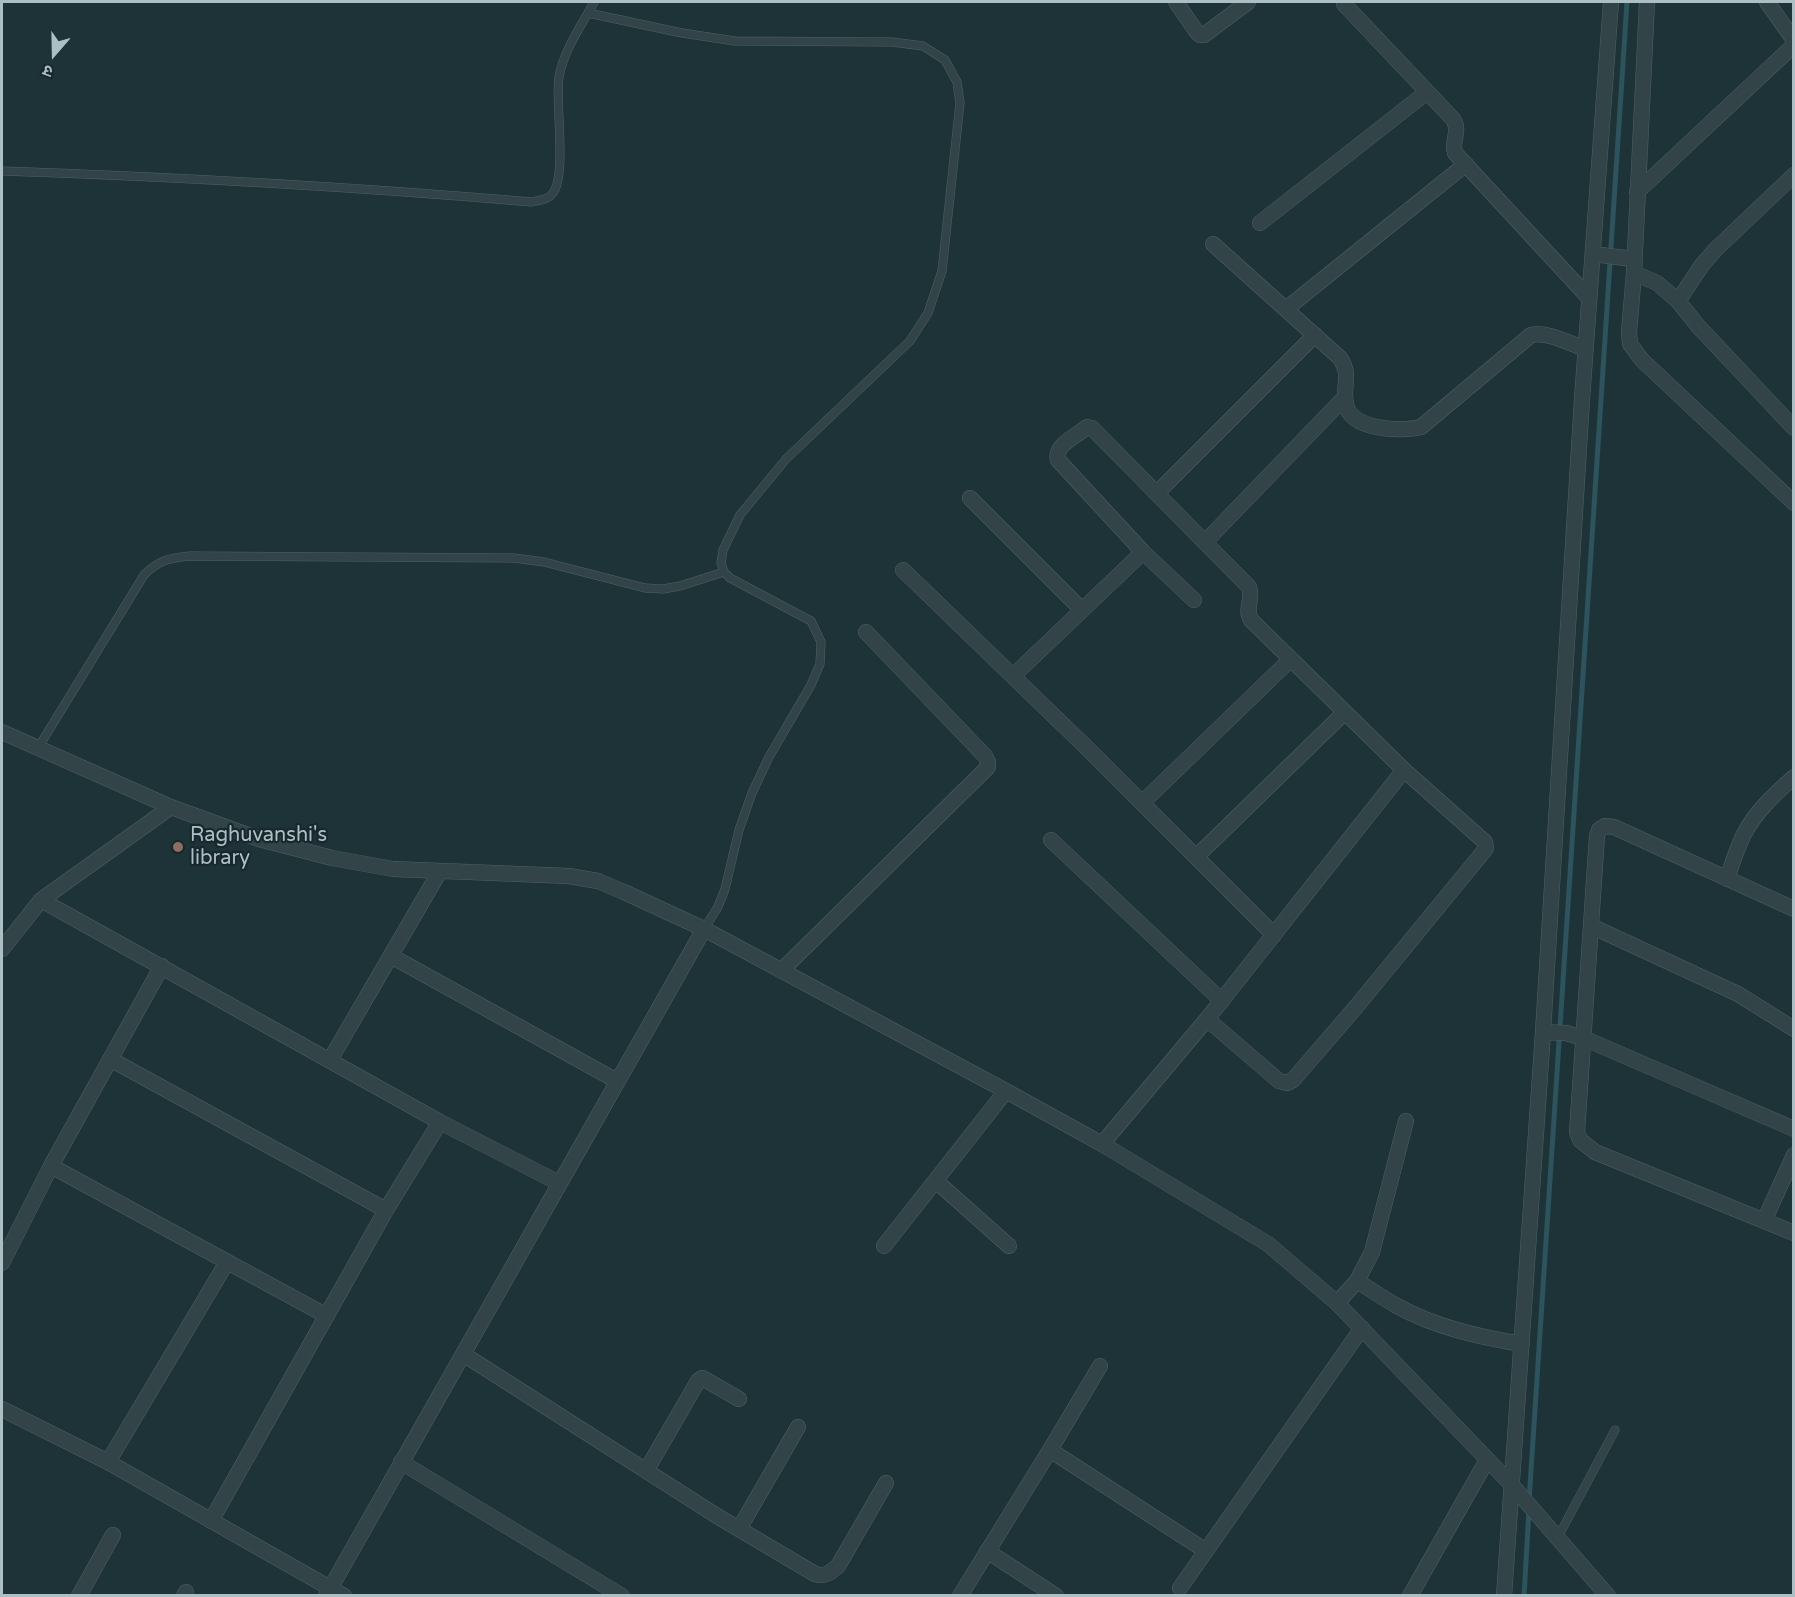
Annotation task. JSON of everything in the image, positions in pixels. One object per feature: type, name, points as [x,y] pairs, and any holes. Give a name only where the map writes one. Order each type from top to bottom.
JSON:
[{"type":"street","points":[[1176,2],[1200,35],[1204,35],[1248,2]]},
{"type":"street","points":[[1504,1596],[1514,1488],[1522,1344],[1554,1032],[1586,349],[1590,298],[1598,254],[1611,2]]},
{"type":"street","points":[[1647,2],[1637,192],[1629,262],[1630,344],[1635,352],[1794,503]]},
{"type":"street","points":[[1767,2],[1794,40]]},
{"type":"street","points":[[1344,4],[1456,125],[1455,153],[1590,298]]},
{"type":"street","points":[[1637,192],[1794,45]]},
{"type":"street","points":[[1260,223],[1427,92]]},
{"type":"street","points":[[1286,309],[1466,164]]},
{"type":"street","points":[[1678,301],[1702,265],[1716,249],[1794,176]]},
{"type":"street","points":[[1213,244],[1340,358],[1346,367],[1346,408],[1353,417],[1366,424],[1392,430],[1421,427],[1436,417],[1531,336],[1538,334],[1547,336],[1586,349]]},
{"type":"street","points":[[1598,254],[1629,262],[1678,301],[1698,326],[1794,428]]},
{"type":"street","points":[[1157,493],[1315,335]]},
{"type":"street","points":[[1205,542],[1345,397]]},
{"type":"street","points":[[1194,600],[1143,552],[1058,460],[1056,456],[1058,449],[1083,430],[1092,428],[1249,587],[1251,595],[1247,612],[1251,620],[1404,770],[1486,845],[1484,851],[1356,1007],[1293,1080],[1287,1083],[1279,1081],[1207,1019]]},
{"type":"street","points":[[970,498],[1082,610]]},
{"type":"street","points":[[1013,676],[1143,552]]},
{"type":"street","points":[[903,570],[1274,934]]},
{"type":"street","points":[[782,971],[988,767],[985,756],[866,633]]},
{"type":"street","points":[[1142,803],[1291,659]]},
{"type":"street","points":[[1196,857],[1345,712]]},
{"type":"street","points":[[2,732],[171,807],[259,839],[332,858],[393,869],[569,876],[598,881],[704,929],[1006,1091],[1102,1144],[1268,1244],[1337,1303],[1362,1328],[1514,1488],[1608,1596]]},
{"type":"street","points":[[1102,1144],[1207,1019],[1404,770]]},
{"type":"street","points":[[1727,879],[1743,836],[1754,818],[1770,798],[1794,777]]},
{"type":"street","points":[[2,949],[41,900],[171,807]]},
{"type":"street","points":[[1794,909],[1614,827],[1605,826],[1599,830],[1577,1132],[1580,1140],[1595,1152],[1794,1233]]},
{"type":"street","points":[[1052,840],[1222,1000]]},
{"type":"street","points":[[330,1060],[440,871]]},
{"type":"street","points":[[41,900],[440,1122],[559,1183]]},
{"type":"street","points":[[1591,926],[1738,994],[1794,1029]]},
{"type":"street","points":[[2,1408],[108,1462],[333,1593],[401,1462],[704,929]]},
{"type":"street","points":[[391,956],[617,1081]]},
{"type":"street","points":[[2,1263],[51,1166],[162,966]]},
{"type":"street","points":[[1554,1032],[1583,1038],[1794,1129]]},
{"type":"street","points":[[110,1059],[386,1210]]},
{"type":"street","points":[[884,1246],[1006,1091]]},
{"type":"street","points":[[1337,1303],[1357,1281],[1372,1252],[1406,1121]]},
{"type":"street","points":[[210,1521],[386,1210],[440,1122]]},
{"type":"street","points":[[1764,1221],[1794,1155]]},
{"type":"street","points":[[51,1166],[327,1316]]},
{"type":"street","points":[[936,1181],[1009,1246]]},
{"type":"street","points":[[108,1462],[227,1262]]},
{"type":"street","points":[[1357,1281],[1398,1306],[1428,1320],[1486,1338],[1522,1344]]},
{"type":"street","points":[[1180,1588],[1362,1328]]},
{"type":"street","points":[[462,1354],[814,1574],[823,1576],[838,1566],[886,1483]]},
{"type":"street","points":[[960,1596],[1100,1366]]},
{"type":"street","points":[[646,1471],[698,1381],[702,1378],[739,1399]]},
{"type":"street","points":[[739,1529],[798,1427]]},
{"type":"street","points":[[1050,1450],[1206,1551]]},
{"type":"street","points":[[1410,1596],[1487,1460]]},
{"type":"street","points":[[401,1462],[622,1596]]},
{"type":"street","points":[[79,1596],[113,1535]]},
{"type":"street","points":[[987,1551],[1056,1596]]},
{"type":"lane","points":[[2,171],[137,175],[401,191],[532,202],[546,200],[554,192],[557,182],[559,77],[565,56],[594,2]]},
{"type":"lane","points":[[588,13],[682,33],[735,41],[892,42],[923,46],[945,60],[957,82],[960,103],[942,271],[928,313],[910,341],[786,459],[740,515],[723,550],[721,563],[723,572],[730,579],[811,621],[821,642],[820,664],[811,685],[769,756],[752,793],[739,830],[725,889],[718,907],[704,929]]},
{"type":"lane","points":[[38,748],[144,575],[154,565],[170,558],[190,556],[514,558],[544,562],[645,588],[663,589],[723,572]]},
{"type":"lane","points":[[1554,1532],[1615,1430]]},
{"type":"waterway","points":[[1529,1501],[1627,2]]},
{"type":"waterway","points":[[1524,1596],[1529,1510]]},
{"type":"place","name":"Raghuvanshi's library","points":[[178,847]]}]
